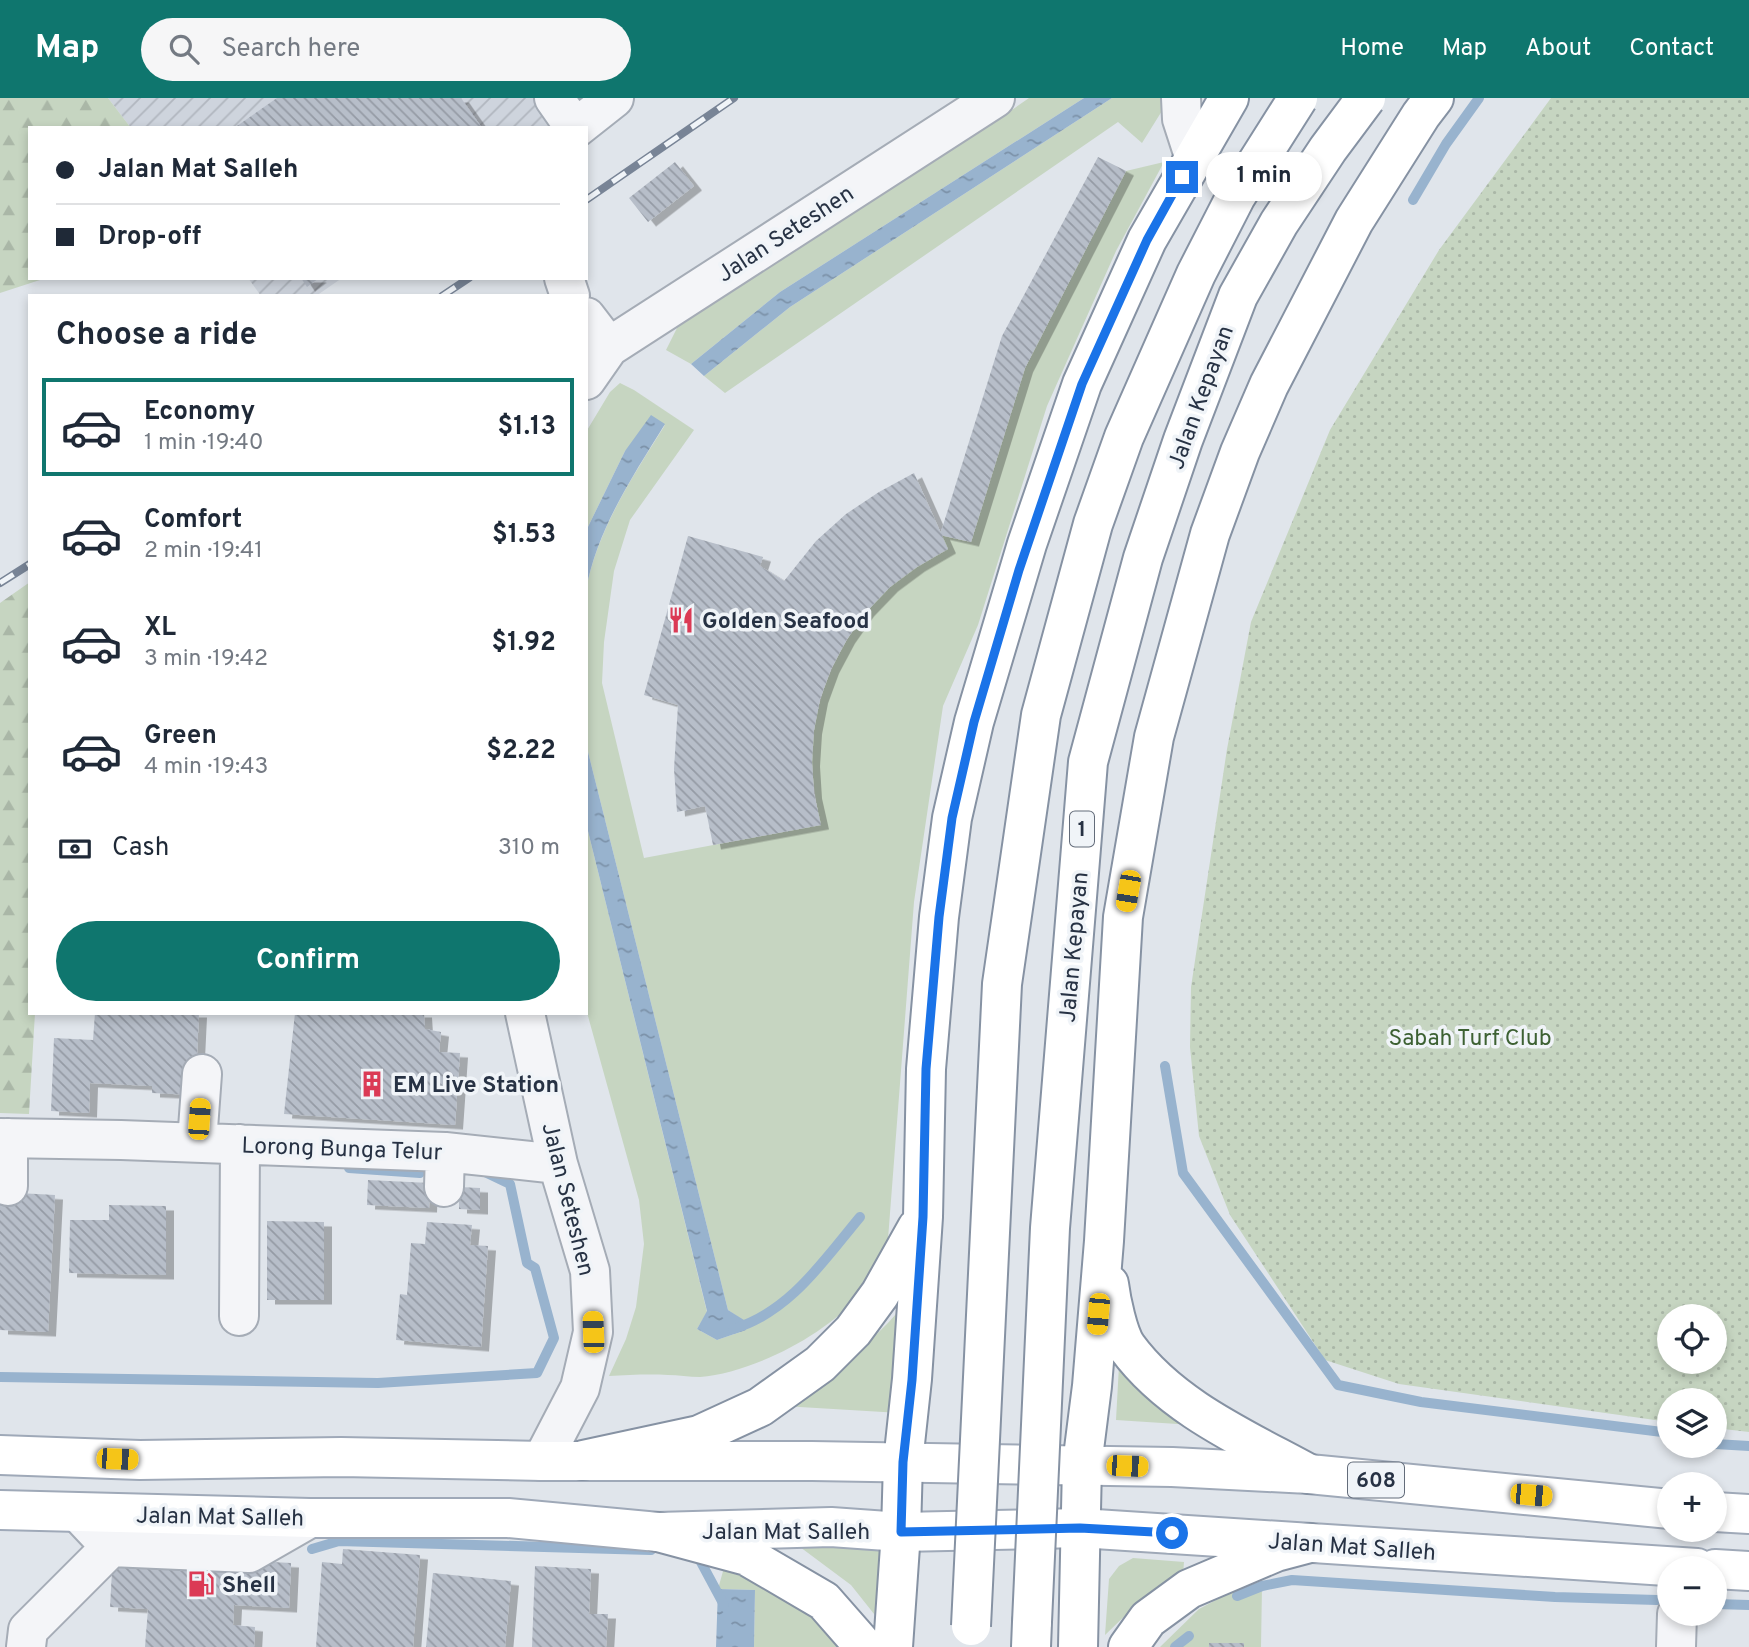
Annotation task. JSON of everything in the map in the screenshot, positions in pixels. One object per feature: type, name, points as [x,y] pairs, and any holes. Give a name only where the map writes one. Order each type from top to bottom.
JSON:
[{"type":"main road","points":[[893,1647],[903,1462],[912,1380],[923,1217],[926,1069],[939,917],[952,818],[974,722],[1027,544],[1082,384],[1147,240],[1229,98]]},
{"type":"main road","points":[[970,1647],[1002,984],[1041,715],[1093,524],[1124,437],[1196,274],[1236,196],[1298,98]]},
{"type":"main road","name":"Jalan Kepayan","points":[[1031,1647],[1050,1228],[1088,762],[1143,558],[1183,440],[1238,296],[1279,223],[1366,98]]},
{"type":"main road","points":[[1078,1647],[1082,1465],[1092,1387],[1104,1241],[1124,917],[1154,737],[1210,534],[1240,452],[1275,373],[1354,221],[1434,98]]},
{"type":"main road","points":[[583,1460],[699,1435],[760,1407],[820,1364],[853,1331],[880,1294],[923,1217]]},
{"type":"main road","points":[[1104,1241],[1111,1298],[1126,1345],[1158,1380],[1209,1420],[1309,1474]]},
{"type":"main road","points":[[0,1455],[140,1460],[341,1457],[542,1461],[903,1462]]},
{"type":"main road","name":"608","points":[[903,1462],[1082,1465],[1309,1474],[1657,1508]]},
{"type":"main road","name":"Jalan Mat Salleh","points":[[0,1510],[310,1518],[508,1518],[658,1532],[831,1527],[901,1532],[1080,1528],[1657,1566]]},
{"type":"main road","points":[[1727,1513],[1749,1514]]},
{"type":"main road","points":[[658,1532],[747,1556],[824,1601],[861,1647]]},
{"type":"main road","points":[[1128,1647],[1148,1619],[1189,1590],[1276,1552],[1310,1543]]},
{"type":"main road","points":[[1727,1570],[1749,1571]]},
{"type":"street","points":[[554,98],[574,126]]},
{"type":"street","points":[[578,126],[614,98]]},
{"type":"street","name":"Jalan Seteshen","points":[[588,377],[609,347],[995,98]]},
{"type":"street","points":[[1181,98],[1182,119],[1194,156]]},
{"type":"street","points":[[588,320],[609,347]]},
{"type":"street","name":"Jalan Seteshen","points":[[525,1015],[558,1164],[590,1271],[593,1332],[579,1388],[542,1461]]},
{"type":"street","points":[[197,1142],[202,1074]]},
{"type":"street","points":[[4,1138],[8,1186]]},
{"type":"street","name":"Lorong Bunga Telur","points":[[4,1138],[120,1153],[197,1142],[240,1144],[444,1170],[558,1164]]},
{"type":"street","points":[[239,1316],[240,1144]]},
{"type":"street","points":[[79,1513],[111,1546],[249,1553],[310,1518]]},
{"type":"street","points":[[18,1635],[111,1546]]},
{"type":"street","points":[[1676,1647],[1677,1626]]},
{"type":"shaded area","points":[[108,98],[608,98],[567,126],[129,126]]},
{"type":"shaded area","points":[[249,280],[339,280],[319,294],[260,294]]},
{"type":"green space","points":[[0,98],[108,98],[129,126],[28,126],[28,280],[40,280],[0,293]]},
{"type":"green space","points":[[1029,98],[1084,98],[780,292],[691,364],[666,350],[678,326],[697,310],[1005,106],[1009,112]]},
{"type":"green space","points":[[1112,98],[1170,98],[1142,143],[1118,122],[725,393],[704,376],[790,307]]},
{"type":"green space","name":"Sabah Turf Club","points":[[1551,98],[1749,98],[1749,1432],[1727,1429],[1727,1388],[1657,1388],[1657,1420],[1399,1384],[1325,1360],[1230,1215],[1199,1136],[1190,1047],[1191,987],[1227,749],[1251,622],[1330,430],[1439,250]]},
{"type":"green space","points":[[1164,162],[1116,251],[1047,406],[978,625],[943,706],[914,902],[888,1239],[879,1261],[864,1289],[845,1310],[787,1350],[764,1360],[720,1374],[700,1377],[609,1376],[626,1339],[636,1307],[644,1244],[639,1200],[588,1015],[588,831],[707,1312],[697,1329],[717,1340],[746,1330],[744,1321],[728,1310],[588,752],[588,581],[591,568],[607,525],[665,425],[625,451],[588,527],[588,429],[610,392],[620,383],[694,430],[630,520],[614,571],[604,642],[602,683],[644,858],[820,825],[812,769],[813,736],[817,712],[833,667],[857,625],[889,588],[947,549],[940,535],[971,542],[1025,368],[1126,171]]},
{"type":"green space","points":[[28,583],[28,1015],[35,1015],[29,1114],[0,1113],[0,603]]},
{"type":"green space","points":[[900,1309],[900,1413],[783,1406],[860,1349]]},
{"type":"green space","points":[[1121,1329],[1239,1428],[1116,1420]]},
{"type":"green space","points":[[803,1539],[888,1552],[882,1624],[851,1585],[800,1547]]},
{"type":"green space","points":[[727,1557],[792,1593],[844,1647],[754,1647],[755,1590],[718,1589]]},
{"type":"green space","points":[[1133,1558],[1184,1562],[1183,1574],[1135,1606],[1105,1635],[1109,1579],[1119,1566]]},
{"type":"green space","points":[[1262,1586],[1261,1647],[1160,1647],[1199,1609],[1235,1590]]},
{"type":"water","points":[[1084,98],[1112,98],[790,307],[704,376],[691,364],[780,292]]},
{"type":"water","points":[[651,415],[665,424],[607,524],[588,581],[588,527],[625,451]]},
{"type":"water","points":[[588,752],[728,1310],[744,1320],[746,1330],[717,1340],[697,1329],[707,1311],[588,831]]},
{"type":"water","points":[[718,1589],[755,1590],[754,1647],[716,1647]]},
{"type":"building","points":[[277,98],[461,98],[481,126],[237,126]]},
{"type":"building","points":[[1098,157],[1126,171],[1025,368],[971,542],[940,535],[1002,336]]},
{"type":"building","points":[[675,162],[694,186],[648,222],[629,198]]},
{"type":"building","points":[[302,280],[316,280],[307,287]]},
{"type":"building","points":[[914,473],[948,549],[890,587],[866,612],[831,669],[820,699],[814,730],[814,794],[821,825],[713,845],[705,806],[677,812],[674,769],[678,705],[644,695],[688,536],[763,557],[760,566],[784,581],[816,541],[846,514]]},
{"type":"building","points":[[95,1015],[199,1015],[195,1095],[152,1093],[152,1086],[90,1083],[89,1113],[51,1111],[54,1038],[93,1040]]},
{"type":"building","name":"EM Live Station","points":[[295,1015],[424,1015],[425,1029],[441,1032],[439,1052],[460,1053],[455,1125],[284,1114]]},
{"type":"building","points":[[368,1180],[430,1183],[429,1208],[367,1205]]},
{"type":"building","points":[[459,1187],[480,1188],[480,1210],[459,1209]]},
{"type":"building","points":[[0,1192],[55,1195],[48,1332],[0,1330]]},
{"type":"building","points":[[109,1205],[166,1206],[166,1275],[69,1273],[70,1220],[109,1220]]},
{"type":"building","points":[[267,1221],[324,1222],[324,1300],[267,1300]]},
{"type":"building","points":[[427,1222],[472,1225],[470,1245],[488,1246],[481,1347],[396,1340],[400,1294],[407,1295],[411,1243],[425,1244]]},
{"type":"building","points":[[343,1549],[420,1555],[413,1647],[316,1647],[322,1562],[342,1564]]},
{"type":"building","name":"Shell","points":[[113,1553],[291,1563],[289,1608],[234,1605],[233,1625],[255,1627],[254,1647],[145,1647],[148,1609],[110,1607]]},
{"type":"building","points":[[535,1566],[591,1569],[589,1614],[608,1614],[606,1647],[532,1647]]},
{"type":"building","points":[[433,1573],[511,1581],[505,1647],[426,1647]]},
{"type":"building","points":[[1209,1643],[1244,1643],[1244,1647],[1209,1647]]},
{"type":"waterway","points":[[1413,200],[1446,144],[1479,98]]},
{"type":"waterway","points":[[1165,1066],[1183,1173],[1338,1385],[1421,1402],[1657,1431]]},
{"type":"waterway","points":[[349,1168],[420,1173]]},
{"type":"waterway","points":[[0,1377],[378,1383],[537,1373],[554,1338],[535,1268],[527,1263],[510,1184],[487,1173]]},
{"type":"waterway","points":[[733,1329],[753,1321],[789,1297],[819,1267],[860,1217]]},
{"type":"waterway","points":[[1727,1445],[1749,1446]]},
{"type":"waterway","points":[[312,1549],[339,1541],[651,1550]]},
{"type":"waterway","points":[[695,1551],[724,1605]]},
{"type":"waterway","points":[[1237,1596],[1262,1586],[1292,1580],[1555,1597],[1657,1600]]},
{"type":"waterway","points":[[1727,1604],[1749,1605]]},
{"type":"waterway","points":[[1175,1647],[1189,1636]]},
{"type":"railway","points":[[588,199],[734,98]]},
{"type":"railway","points":[[445,294],[466,280]]},
{"type":"railway","points":[[0,583],[28,565]]},
{"type":"place","name":"Golden Seafood","points":[[681,620]]},
{"type":"place","name":"EM Live Station","points":[[372,1084]]},
{"type":"place","name":"Shell","points":[[201,1584]]},
{"type":"route","points":[[1172,1533],[1080,1528],[901,1532],[903,1462],[912,1380],[923,1217],[926,1069],[939,917],[952,818],[974,722],[1019,570],[1082,384],[1147,240],[1182,177]]}]
